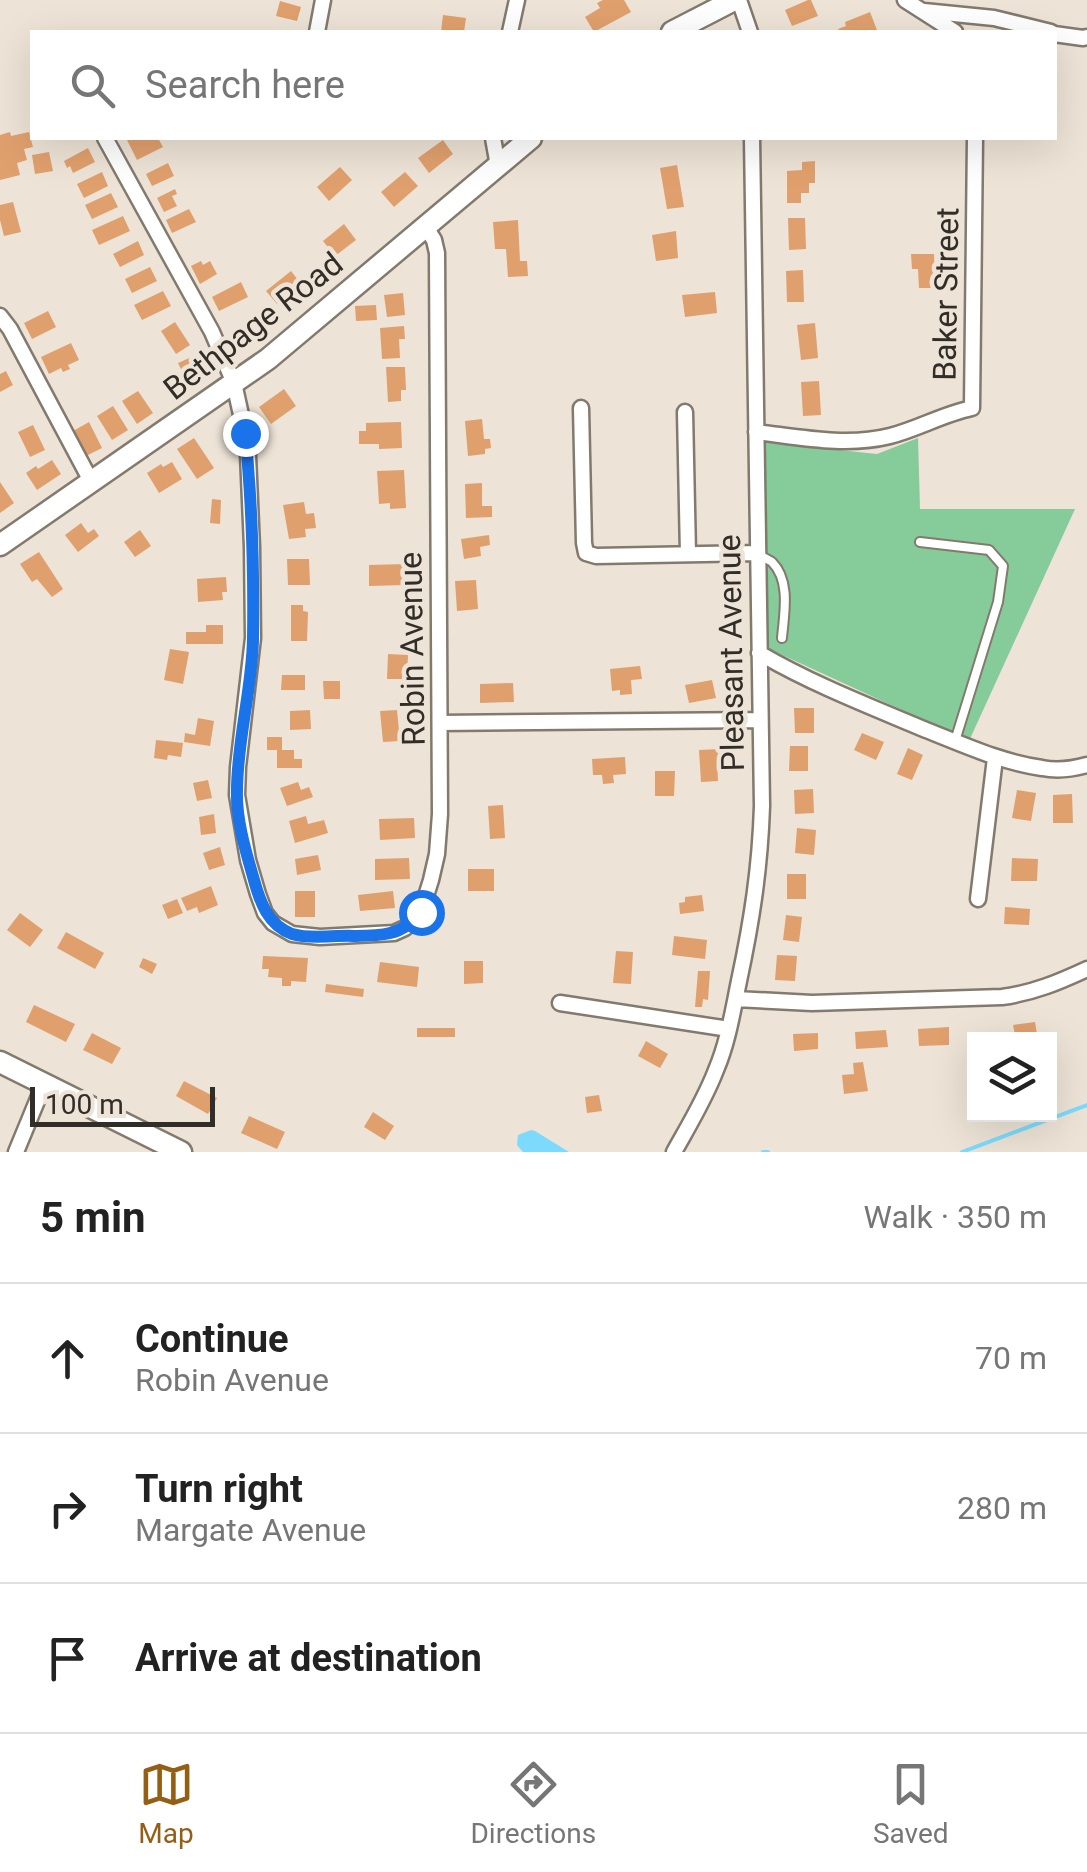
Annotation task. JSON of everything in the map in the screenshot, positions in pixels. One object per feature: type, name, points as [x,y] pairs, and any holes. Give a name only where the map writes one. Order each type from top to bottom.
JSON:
[{"type":"street","points":[[318,30],[323,0]]},
{"type":"street","points":[[510,30],[517,0]]},
{"type":"street","points":[[676,30],[736,0],[749,30]]},
{"type":"street","points":[[905,0],[953,30]]},
{"type":"street","points":[[924,10],[994,18],[1041,30]]},
{"type":"street","points":[[1057,34],[1087,37]]},
{"type":"street","points":[[106,140],[212,332],[234,384]]},
{"type":"street","points":[[493,140],[498,166]]},
{"type":"street","name":"Bethpage Road","points":[[0,546],[268,358],[528,140]]},
{"type":"street","name":"Pleasant Avenue","points":[[674,1152],[713,1077],[728,1029],[753,914],[760,860],[752,140]]},
{"type":"street","name":"Baker Street","points":[[756,432],[857,441],[891,436],[972,408],[975,140]]},
{"type":"street","name":"Robin Avenue","points":[[234,384],[248,455],[253,620],[236,795],[248,860],[265,912],[273,923],[292,934],[320,937],[394,933],[414,921],[428,894],[440,814],[436,253],[426,226]]},
{"type":"street","points":[[0,316],[92,483]]},
{"type":"street","points":[[581,408],[586,552],[596,556],[756,553]]},
{"type":"street","points":[[685,412],[688,554]]},
{"type":"street","points":[[758,653],[852,699],[995,758],[1046,769],[1087,765]]},
{"type":"street","points":[[440,723],[760,720]]},
{"type":"street","points":[[978,898],[995,758]]},
{"type":"street","points":[[736,999],[812,1003],[1002,996],[1051,986],[1087,969]]},
{"type":"street","points":[[560,1003],[728,1029]]},
{"type":"street","points":[[0,1062],[181,1152]]},
{"type":"street","points":[[16,1152],[44,1084]]},
{"type":"lane","points":[[920,542],[989,550],[1003,566],[998,602],[954,741]]},
{"type":"lane","points":[[756,553],[772,561],[785,592],[782,638]]},
{"type":"green space","points":[[918,438],[920,509],[1075,509],[969,741],[765,647],[764,442],[877,454]]},
{"type":"water","points":[[531,1130],[569,1152],[523,1152],[517,1145],[518,1135]]},
{"type":"building","points":[[624,0],[631,12],[593,30],[585,17],[600,8],[597,3]]},
{"type":"building","points":[[808,0],[818,16],[792,26],[785,10]]},
{"type":"building","points":[[280,1],[301,7],[297,21],[276,16]]},
{"type":"building","points":[[870,12],[877,30],[839,30],[846,26],[845,22]]},
{"type":"building","points":[[443,15],[466,18],[464,30],[441,30]]},
{"type":"building","points":[[29,132],[33,147],[24,149],[27,160],[17,163],[20,175],[0,180],[0,135]]},
{"type":"building","points":[[127,140],[159,140],[163,147],[137,160]]},
{"type":"building","points":[[443,140],[453,154],[429,173],[418,158]]},
{"type":"building","points":[[88,148],[95,162],[73,173],[64,161]]},
{"type":"building","points":[[49,152],[53,171],[35,174],[32,155]]},
{"type":"building","points":[[815,161],[815,183],[809,183],[809,193],[801,193],[801,203],[787,203],[787,171],[802,170],[802,162]]},
{"type":"building","points":[[168,163],[174,176],[152,186],[146,174]]},
{"type":"building","points":[[677,165],[684,207],[667,209],[660,168]]},
{"type":"building","points":[[340,167],[352,180],[329,201],[317,187]]},
{"type":"building","points":[[102,172],[108,186],[84,198],[77,184]]},
{"type":"building","points":[[405,172],[418,186],[394,207],[381,192]]},
{"type":"building","points":[[175,189],[177,194],[172,196],[177,206],[164,212],[157,198]]},
{"type":"building","points":[[111,193],[118,207],[92,219],[85,205]]},
{"type":"building","points":[[13,202],[21,232],[4,236],[0,205]]},
{"type":"building","points":[[189,209],[196,222],[172,233],[166,220]]},
{"type":"building","points":[[123,216],[130,231],[99,245],[92,230]]},
{"type":"building","points":[[788,218],[805,218],[806,249],[789,250]]},
{"type":"building","points":[[518,220],[520,261],[527,261],[528,276],[508,277],[506,249],[495,249],[493,222]]},
{"type":"building","points":[[344,224],[356,240],[335,256],[323,241]]},
{"type":"building","points":[[676,231],[678,258],[656,261],[652,235]]},
{"type":"building","points":[[138,241],[144,255],[120,267],[113,254]]},
{"type":"building","points":[[911,254],[934,254],[935,288],[919,288],[918,269],[912,269]]},
{"type":"building","points":[[201,261],[203,265],[210,261],[217,274],[200,284],[191,266]]},
{"type":"building","points":[[150,267],[157,281],[132,293],[125,279]]},
{"type":"building","points":[[803,270],[804,302],[787,302],[786,271]]},
{"type":"building","points":[[291,271],[302,285],[277,304],[266,291]]},
{"type":"building","points":[[241,282],[248,297],[219,311],[212,297]]},
{"type":"building","points":[[163,291],[171,306],[142,320],[134,305]]},
{"type":"building","points":[[715,292],[717,313],[685,317],[682,295]]},
{"type":"building","points":[[403,293],[405,315],[387,317],[384,295]]},
{"type":"building","points":[[376,305],[377,320],[356,321],[355,306]]},
{"type":"building","points":[[48,311],[56,327],[32,339],[24,323]]},
{"type":"building","points":[[175,322],[190,345],[176,354],[161,331]]},
{"type":"building","points":[[815,323],[818,358],[801,360],[797,325]]},
{"type":"building","points":[[404,326],[405,339],[399,339],[400,358],[382,359],[380,328]]},
{"type":"building","points":[[71,343],[79,360],[68,365],[70,369],[63,372],[61,368],[49,374],[41,357]]},
{"type":"building","points":[[196,355],[206,375],[188,384],[178,363]]},
{"type":"building","points":[[386,367],[405,367],[406,390],[401,390],[401,401],[388,402]]},
{"type":"building","points":[[6,371],[13,385],[0,392],[0,374]]},
{"type":"building","points":[[819,381],[821,415],[803,416],[801,382]]},
{"type":"building","points":[[284,389],[296,406],[271,424],[259,407]]},
{"type":"building","points":[[138,391],[153,413],[137,424],[122,401]]},
{"type":"building","points":[[113,406],[128,430],[112,440],[97,416]]},
{"type":"building","points":[[482,419],[484,439],[490,439],[491,448],[485,449],[485,454],[468,456],[465,421]]},
{"type":"building","points":[[89,422],[102,448],[86,456],[73,431]]},
{"type":"building","points":[[401,422],[402,448],[379,449],[379,444],[359,444],[359,431],[366,431],[366,423]]},
{"type":"building","points":[[33,425],[45,450],[30,457],[18,432]]},
{"type":"building","points":[[194,438],[214,468],[197,479],[177,449]]},
{"type":"building","points":[[52,460],[61,474],[37,490],[26,473]]},
{"type":"building","points":[[172,462],[182,479],[159,493],[147,473]]},
{"type":"building","points":[[404,470],[406,508],[390,509],[390,503],[379,504],[377,471]]},
{"type":"building","points":[[0,482],[14,503],[0,513]]},
{"type":"building","points":[[482,483],[482,506],[492,506],[492,517],[466,518],[465,484]]},
{"type":"building","points":[[212,499],[221,500],[220,524],[210,523]]},
{"type":"building","points":[[304,502],[306,514],[314,513],[316,528],[305,529],[306,537],[289,539],[283,505]]},
{"type":"building","points":[[81,523],[88,533],[94,529],[99,536],[78,552],[65,535]]},
{"type":"building","points":[[140,530],[151,546],[135,557],[124,542]]},
{"type":"building","points":[[489,535],[490,545],[480,547],[481,556],[464,559],[461,539]]},
{"type":"building","points":[[39,552],[63,589],[52,597],[37,579],[32,582],[20,564]]},
{"type":"building","points":[[287,559],[309,559],[310,585],[288,585]]},
{"type":"building","points":[[405,564],[406,585],[369,586],[369,565]]},
{"type":"building","points":[[226,577],[223,600],[198,602],[197,579]]},
{"type":"building","points":[[476,580],[478,609],[457,611],[455,581]]},
{"type":"building","points":[[291,605],[303,605],[303,611],[308,612],[307,641],[291,641]]},
{"type":"building","points":[[206,625],[223,625],[223,644],[186,644],[186,632],[206,632]]},
{"type":"building","points":[[170,649],[189,652],[183,684],[164,680]]},
{"type":"building","points":[[388,654],[408,655],[407,679],[387,679]]},
{"type":"building","points":[[640,666],[642,679],[631,680],[632,694],[612,691],[610,669]]},
{"type":"building","points":[[282,675],[305,675],[305,690],[281,690]]},
{"type":"building","points":[[712,680],[716,698],[689,703],[685,685]]},
{"type":"building","points":[[323,681],[340,681],[340,699],[324,699]]},
{"type":"building","points":[[513,683],[514,702],[480,703],[480,684]]},
{"type":"building","points":[[794,708],[814,708],[814,733],[795,733]]},
{"type":"building","points":[[310,710],[311,729],[290,730],[290,711]]},
{"type":"building","points":[[397,710],[400,741],[383,742],[380,711]]},
{"type":"building","points":[[198,718],[214,721],[210,746],[184,742],[185,733],[195,735]]},
{"type":"building","points":[[862,733],[884,742],[876,760],[854,750]]},
{"type":"building","points":[[267,737],[282,737],[282,750],[294,750],[294,759],[302,759],[302,768],[277,768],[277,750],[267,750]]},
{"type":"building","points":[[156,740],[183,743],[181,757],[154,758]]},
{"type":"building","points":[[790,746],[808,746],[808,771],[789,771]]},
{"type":"building","points":[[908,748],[923,755],[912,780],[897,774]]},
{"type":"building","points":[[720,749],[718,781],[701,782],[699,750]]},
{"type":"building","points":[[625,757],[626,774],[613,775],[614,783],[603,784],[602,775],[593,775],[592,759]]},
{"type":"building","points":[[655,771],[675,771],[674,796],[655,796]]},
{"type":"building","points":[[208,780],[212,798],[197,801],[193,783]]},
{"type":"building","points":[[298,782],[301,790],[309,787],[313,797],[287,806],[280,788]]},
{"type":"building","points":[[813,789],[814,813],[795,814],[794,790]]},
{"type":"building","points":[[1017,790],[1036,793],[1031,821],[1012,818]]},
{"type":"building","points":[[1072,794],[1073,823],[1053,823],[1053,795]]},
{"type":"building","points":[[503,805],[505,838],[490,839],[488,806]]},
{"type":"building","points":[[214,814],[216,833],[201,835],[199,817]]},
{"type":"building","points":[[306,816],[308,824],[324,820],[328,833],[295,843],[289,821]]},
{"type":"building","points":[[414,818],[415,838],[380,840],[379,819]]},
{"type":"building","points":[[797,828],[816,830],[814,855],[795,853]]},
{"type":"building","points":[[220,847],[225,865],[209,870],[203,853]]},
{"type":"building","points":[[318,855],[321,870],[297,875],[295,859]]},
{"type":"building","points":[[409,858],[410,879],[375,880],[375,859]]},
{"type":"building","points":[[1012,858],[1038,859],[1037,881],[1011,881]]},
{"type":"building","points":[[468,869],[494,869],[494,891],[468,891]]},
{"type":"building","points":[[787,874],[806,874],[806,899],[787,899]]},
{"type":"building","points":[[211,886],[218,905],[199,913],[197,907],[187,911],[181,898]]},
{"type":"building","points":[[295,891],[315,891],[315,917],[295,917]]},
{"type":"building","points":[[393,891],[395,908],[360,911],[358,895]]},
{"type":"building","points":[[702,895],[704,911],[680,914],[679,903],[685,902],[685,897]]},
{"type":"building","points":[[177,899],[183,913],[168,919],[162,905]]},
{"type":"building","points":[[1005,907],[1030,909],[1029,925],[1004,924]]},
{"type":"building","points":[[20,913],[43,930],[30,947],[7,930]]},
{"type":"building","points":[[786,915],[802,917],[799,942],[783,940]]},
{"type":"building","points":[[66,932],[104,953],[95,969],[57,948]]},
{"type":"building","points":[[674,936],[707,940],[705,959],[672,955]]},
{"type":"building","points":[[616,951],[633,952],[631,984],[613,983]]},
{"type":"building","points":[[777,955],[797,956],[795,981],[775,980]]},
{"type":"building","points":[[263,956],[308,958],[306,982],[291,981],[291,986],[282,986],[282,978],[268,977],[269,969],[262,969]]},
{"type":"building","points":[[143,958],[157,964],[152,974],[139,967]]},
{"type":"building","points":[[464,961],[483,961],[483,983],[464,984]]},
{"type":"building","points":[[380,962],[419,967],[417,987],[377,982]]},
{"type":"building","points":[[698,971],[710,971],[708,1000],[703,999],[702,1007],[695,1007]]},
{"type":"building","points":[[326,984],[364,989],[363,997],[325,992]]},
{"type":"building","points":[[34,1005],[75,1024],[66,1042],[26,1022]]},
{"type":"building","points":[[1035,1022],[1037,1032],[1014,1032],[1013,1025]]},
{"type":"building","points":[[949,1027],[949,1045],[919,1046],[918,1029]]},
{"type":"building","points":[[417,1028],[455,1028],[455,1037],[417,1037]]},
{"type":"building","points":[[886,1030],[888,1047],[856,1049],[855,1032]]},
{"type":"building","points":[[92,1033],[121,1048],[112,1064],[83,1050]]},
{"type":"building","points":[[818,1033],[818,1049],[794,1051],[793,1034]]},
{"type":"building","points":[[646,1041],[668,1054],[660,1068],[638,1056]]},
{"type":"building","points":[[863,1062],[868,1091],[844,1094],[842,1075],[854,1074],[853,1063]]},
{"type":"building","points":[[184,1081],[217,1098],[208,1114],[176,1096]]},
{"type":"building","points":[[599,1095],[602,1111],[587,1113],[585,1097]]},
{"type":"building","points":[[373,1112],[394,1126],[385,1140],[364,1127]]},
{"type":"building","points":[[249,1116],[285,1132],[277,1149],[241,1133]]},
{"type":"waterway","points":[[962,1152],[1087,1105]]},
{"type":"waterway","points":[[763,1152],[768,1152]]},
{"type":"route","points":[[245,433],[253,638],[236,795],[258,894],[273,923],[292,934],[320,937],[394,933],[421,912]]}]
